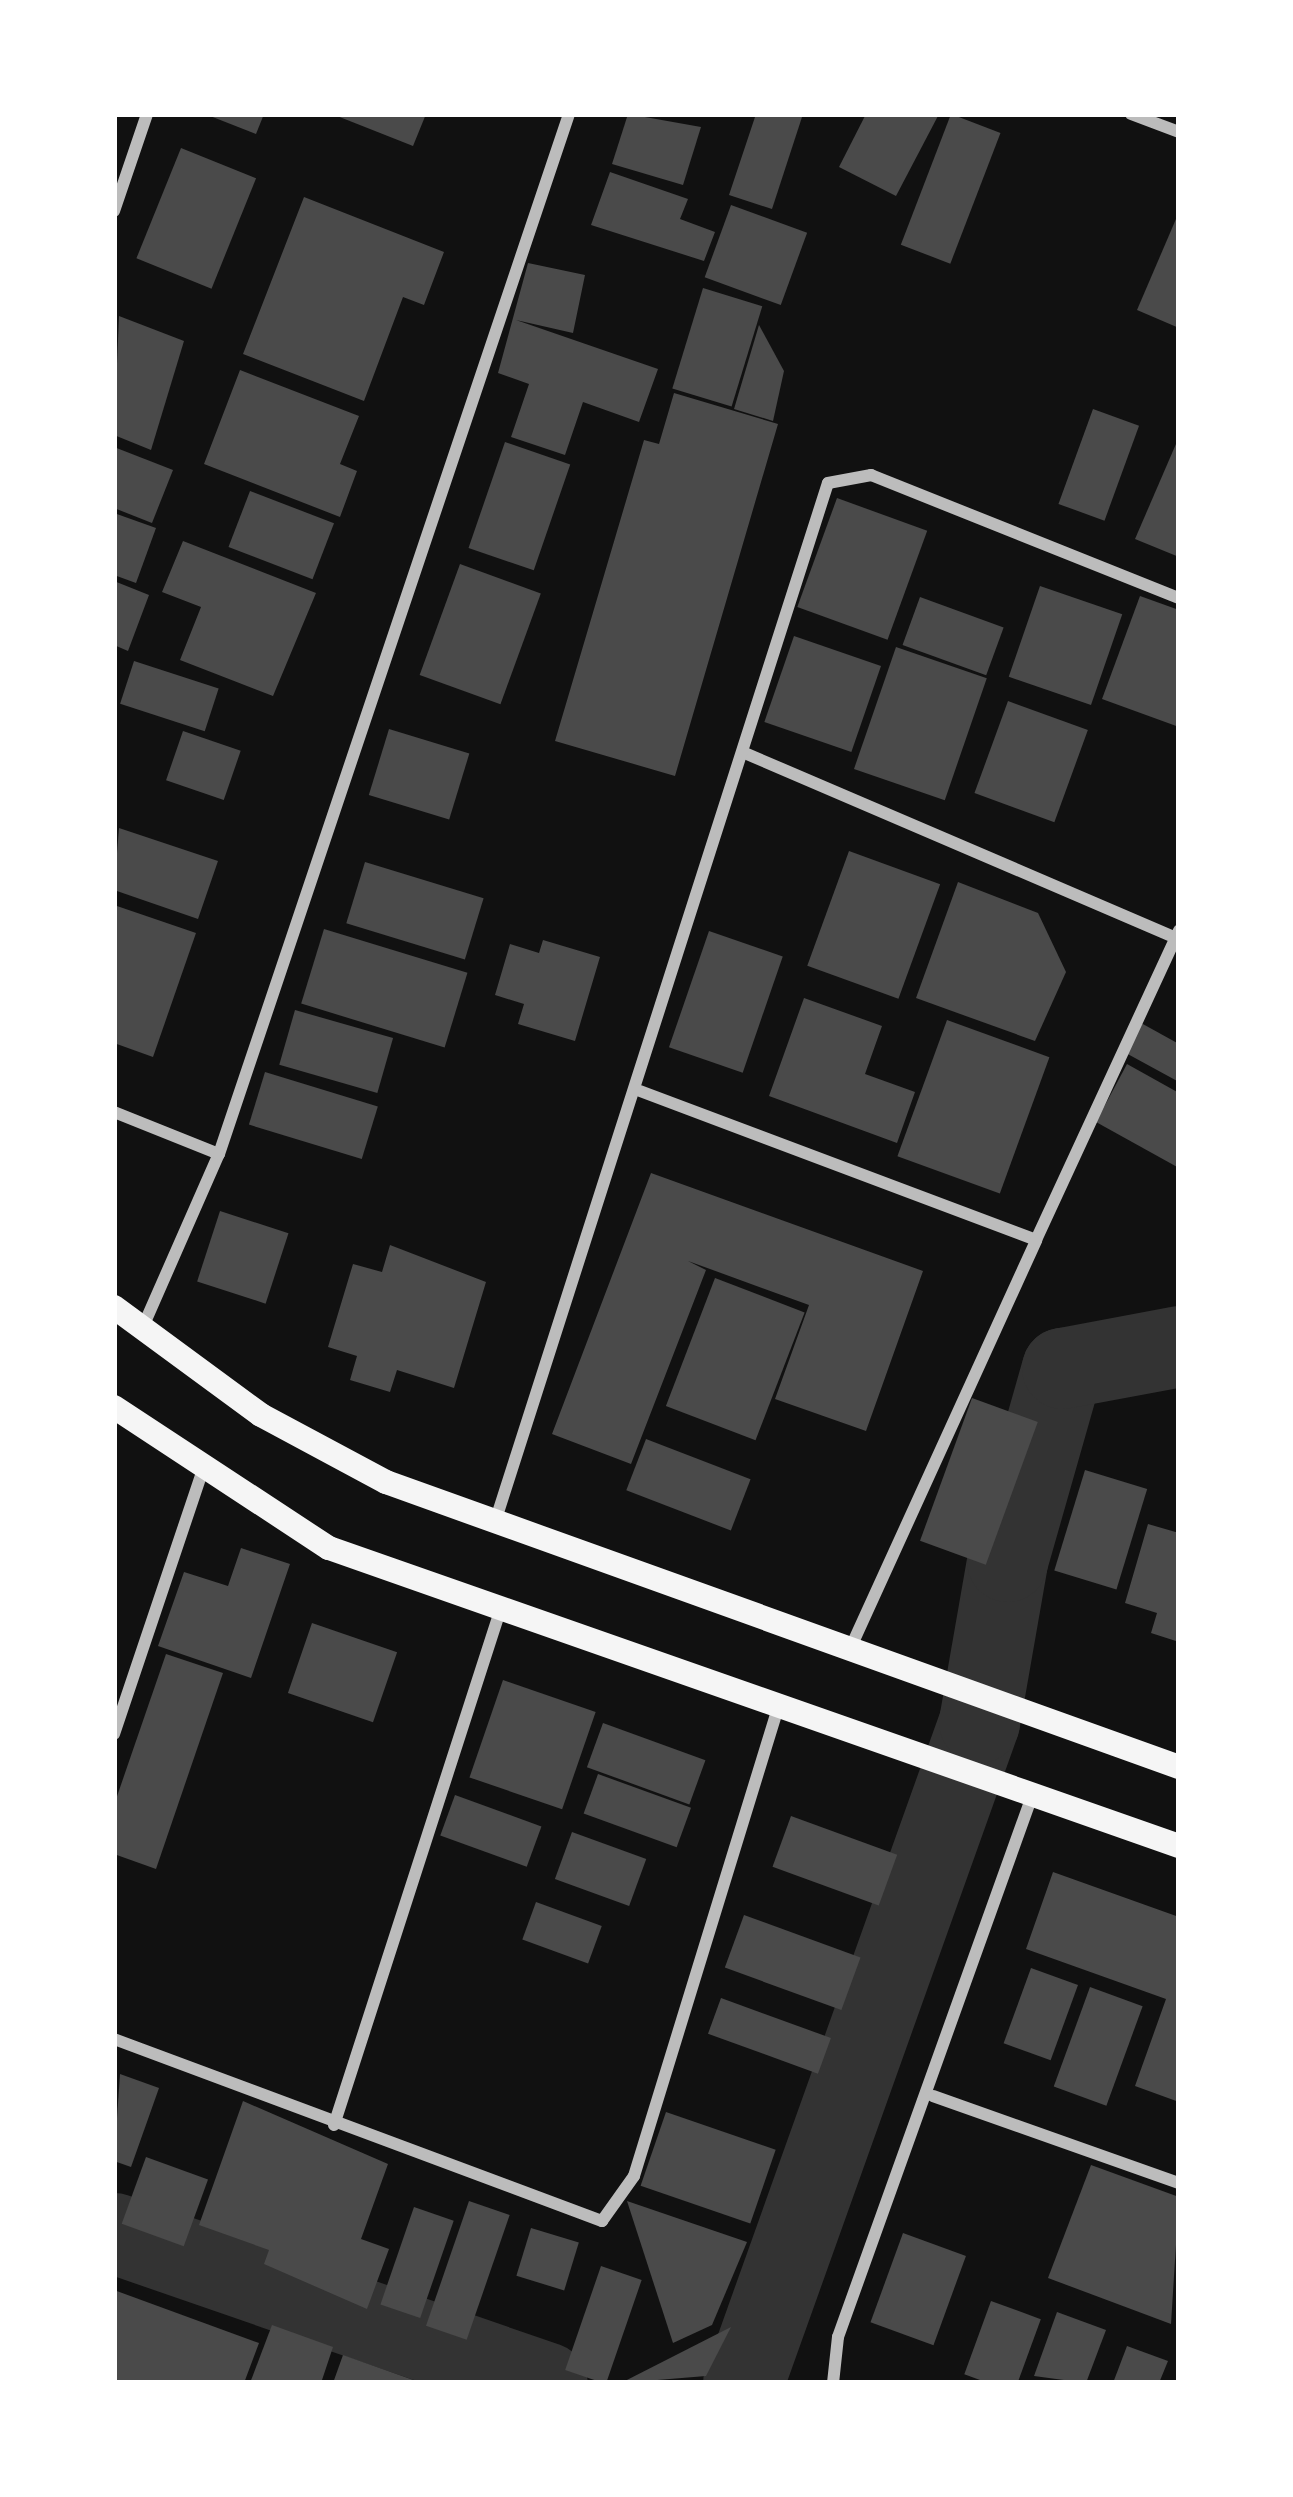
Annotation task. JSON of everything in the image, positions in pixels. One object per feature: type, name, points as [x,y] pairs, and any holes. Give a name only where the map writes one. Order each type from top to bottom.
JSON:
[{"type":"main road","points":[[114,1306],[261,1414],[494,1526],[1179,1767]]},
{"type":"main road","points":[[114,1407],[202,1472],[329,1548],[777,1712],[1179,1846]]},
{"type":"street","points":[[114,212],[147,114]]},
{"type":"street","points":[[142,1329],[219,1154],[569,114]]},
{"type":"street","points":[[1131,114],[1179,132]]},
{"type":"street","points":[[494,1526],[640,1091],[828,483],[847,471],[1179,598]]},
{"type":"street","points":[[747,754],[1177,934],[850,1650]]},
{"type":"street","points":[[640,1091],[1036,1240]]},
{"type":"street","points":[[114,1112],[219,1154]]},
{"type":"street","points":[[114,1734],[202,1472]]},
{"type":"street","points":[[334,2125],[499,1614]]},
{"type":"street","points":[[114,2039],[588,2219],[614,2214],[634,2176],[777,1712]]},
{"type":"street","points":[[833,2383],[838,2337],[933,2096],[1021,1792]]},
{"type":"street","points":[[933,2096],[1179,2183]]},
{"type":"building","points":[[205,114],[264,114],[256,134]]},
{"type":"building","points":[[332,114],[426,114],[413,146]]},
{"type":"building","points":[[628,114],[701,127],[683,185],[612,164]]},
{"type":"building","points":[[756,114],[803,114],[772,209],[729,195]]},
{"type":"building","points":[[866,114],[939,114],[896,196],[839,167]]},
{"type":"building","points":[[951,114],[1000,133],[950,264],[901,245]]},
{"type":"building","points":[[181,148],[256,178],[212,289],[136,258]]},
{"type":"building","points":[[610,172],[688,199],[680,219],[715,232],[704,261],[591,225]]},
{"type":"building","points":[[304,197],[444,252],[424,305],[403,297],[364,401],[243,354]]},
{"type":"building","points":[[731,205],[807,233],[781,305],[705,277]]},
{"type":"building","points":[[1179,212],[1179,328],[1137,310]]},
{"type":"building","points":[[528,263],[585,275],[573,333],[516,320],[658,369],[639,422],[583,402],[565,455],[511,437],[529,384],[498,373]]},
{"type":"building","points":[[703,288],[762,306],[732,407],[672,388]]},
{"type":"building","points":[[119,316],[184,341],[151,450],[114,435]]},
{"type":"building","points":[[759,325],[784,371],[773,421],[734,409]]},
{"type":"building","points":[[240,370],[359,416],[340,464],[357,471],[340,517],[204,464]]},
{"type":"building","points":[[674,393],[778,424],[675,776],[555,741],[644,440],[659,444]]},
{"type":"building","points":[[1093,409],[1139,426],[1105,521],[1058,504]]},
{"type":"building","points":[[1179,437],[1179,557],[1135,539]]},
{"type":"building","points":[[505,442],[570,464],[534,570],[469,548]]},
{"type":"building","points":[[114,447],[173,470],[152,523],[114,508]]},
{"type":"building","points":[[250,491],[334,523],[313,579],[228,547]]},
{"type":"building","points":[[837,498],[927,531],[888,640],[797,607]]},
{"type":"building","points":[[114,513],[156,528],[136,583],[114,575]]},
{"type":"building","points":[[183,541],[316,593],[273,696],[180,660],[201,607],[162,592]]},
{"type":"building","points":[[460,564],[541,593],[500,704],[420,675]]},
{"type":"building","points":[[114,581],[149,595],[128,651],[114,645]]},
{"type":"building","points":[[1040,586],[1122,614],[1091,705],[1009,677]]},
{"type":"building","points":[[1140,596],[1179,610],[1179,727],[1102,699]]},
{"type":"building","points":[[920,597],[1004,627],[986,675],[903,645]]},
{"type":"building","points":[[794,636],[881,666],[851,752],[764,722]]},
{"type":"building","points":[[896,647],[987,678],[945,800],[854,769]]},
{"type":"building","points":[[134,661],[219,689],[205,731],[120,704]]},
{"type":"building","points":[[1008,701],[1088,730],[1054,822],[974,793]]},
{"type":"building","points":[[389,729],[469,754],[449,820],[369,795]]},
{"type":"building","points":[[183,731],[241,751],[224,800],[166,780]]},
{"type":"building","points":[[119,828],[218,861],[198,919],[114,890]]},
{"type":"building","points":[[849,851],[940,884],[898,999],[807,966]]},
{"type":"building","points":[[365,862],[484,898],[465,959],[346,923]]},
{"type":"building","points":[[958,882],[1038,913],[1066,972],[1035,1041],[916,998]]},
{"type":"building","points":[[114,905],[196,933],[153,1057],[114,1043]]},
{"type":"building","points":[[324,929],[467,973],[445,1047],[301,1004]]},
{"type":"building","points":[[709,931],[783,956],[743,1073],[669,1047]]},
{"type":"building","points":[[543,940],[600,957],[575,1041],[518,1024],[524,1004],[495,995],[510,944],[539,953]]},
{"type":"building","points":[[804,998],[882,1026],[865,1074],[915,1092],[897,1143],[769,1096]]},
{"type":"building","points":[[295,1010],[393,1038],[377,1093],[279,1065]]},
{"type":"building","points":[[947,1020],[1049,1057],[1000,1194],[897,1156]]},
{"type":"building","points":[[1141,1023],[1179,1044],[1179,1082],[1124,1052]]},
{"type":"building","points":[[1127,1064],[1179,1093],[1179,1168],[1096,1122]]},
{"type":"building","points":[[265,1072],[378,1106],[362,1159],[249,1125]]},
{"type":"building","points":[[651,1173],[923,1271],[866,1431],[775,1399],[809,1305],[688,1261],[706,1270],[631,1464],[552,1434]]},
{"type":"building","points":[[220,1211],[288,1233],[266,1304],[197,1281]]},
{"type":"building","points":[[390,1245],[486,1282],[454,1388],[397,1370],[390,1392],[350,1380],[357,1356],[328,1347],[353,1264],[382,1272]]},
{"type":"building","points":[[715,1278],[805,1312],[756,1440],[666,1406]]},
{"type":"building","points":[[972,1398],[1038,1422],[986,1565],[920,1541]]},
{"type":"building","points":[[646,1439],[751,1479],[731,1530],[626,1490]]},
{"type":"building","points":[[1085,1470],[1147,1489],[1116,1589],[1054,1570]]},
{"type":"building","points":[[1148,1524],[1179,1533],[1179,1642],[1151,1633],[1157,1613],[1125,1603]]},
{"type":"building","points":[[241,1548],[290,1564],[251,1678],[158,1646],[184,1572],[228,1586]]},
{"type":"building","points":[[312,1623],[397,1652],[373,1722],[288,1693]]},
{"type":"building","points":[[166,1654],[223,1673],[156,1869],[114,1854],[114,1805]]},
{"type":"building","points":[[503,1680],[596,1712],[562,1809],[469,1777]]},
{"type":"building","points":[[603,1723],[705,1760],[689,1804],[587,1767]]},
{"type":"building","points":[[598,1774],[691,1808],[677,1847],[584,1813]]},
{"type":"building","points":[[455,1795],[541,1826],[527,1867],[440,1835]]},
{"type":"building","points":[[791,1816],[897,1855],[879,1905],[773,1867]]},
{"type":"building","points":[[572,1832],[646,1859],[629,1906],[555,1879]]},
{"type":"building","points":[[1053,1872],[1179,1917],[1179,2102],[1135,2086],[1166,1999],[1026,1949]]},
{"type":"building","points":[[536,1902],[602,1926],[588,1964],[522,1940]]},
{"type":"building","points":[[744,1915],[861,1957],[841,2010],[725,1968]]},
{"type":"building","points":[[1031,1968],[1078,1985],[1051,2060],[1004,2043]]},
{"type":"building","points":[[1090,1987],[1143,2006],[1106,2106],[1054,2087]]},
{"type":"building","points":[[721,1998],[831,2038],[818,2074],[708,2034]]},
{"type":"building","points":[[120,2074],[159,2088],[131,2167],[114,2161]]},
{"type":"building","points":[[243,2101],[388,2164],[361,2239],[389,2249],[367,2309],[264,2264],[269,2250],[199,2225]]},
{"type":"building","points":[[666,2112],[776,2150],[750,2224],[641,2186]]},
{"type":"building","points":[[146,2157],[208,2180],[184,2246],[122,2224]]},
{"type":"building","points":[[1091,2165],[1179,2197],[1171,2324],[1048,2278]]},
{"type":"building","points":[[469,2201],[510,2215],[467,2340],[426,2326]]},
{"type":"building","points":[[627,2201],[747,2242],[712,2325],[673,2343]]},
{"type":"building","points":[[414,2207],[454,2221],[420,2318],[380,2304]]},
{"type":"building","points":[[531,2228],[579,2243],[564,2290],[516,2276]]},
{"type":"building","points":[[903,2233],[966,2256],[933,2345],[871,2322]]},
{"type":"building","points":[[601,2266],[642,2280],[606,2383],[565,2370]]},
{"type":"building","points":[[114,2290],[259,2343],[244,2383],[114,2383]]},
{"type":"building","points":[[991,2301],[1041,2319],[1018,2383],[988,2383],[964,2374]]},
{"type":"building","points":[[1057,2312],[1106,2330],[1086,2383],[1034,2376]]},
{"type":"building","points":[[272,2325],[333,2347],[321,2383],[250,2383]]},
{"type":"building","points":[[731,2327],[706,2376],[621,2383]]},
{"type":"building","points":[[1127,2346],[1168,2361],[1159,2383],[1113,2383]]},
{"type":"building","points":[[343,2355],[419,2382],[333,2383]]},
{"type":"waterway","points":[[743,2383],[979,1722],[1007,1561],[1062,1368],[1179,1346]]},
{"type":"waterway","points":[[114,2233],[547,2383]]}]
